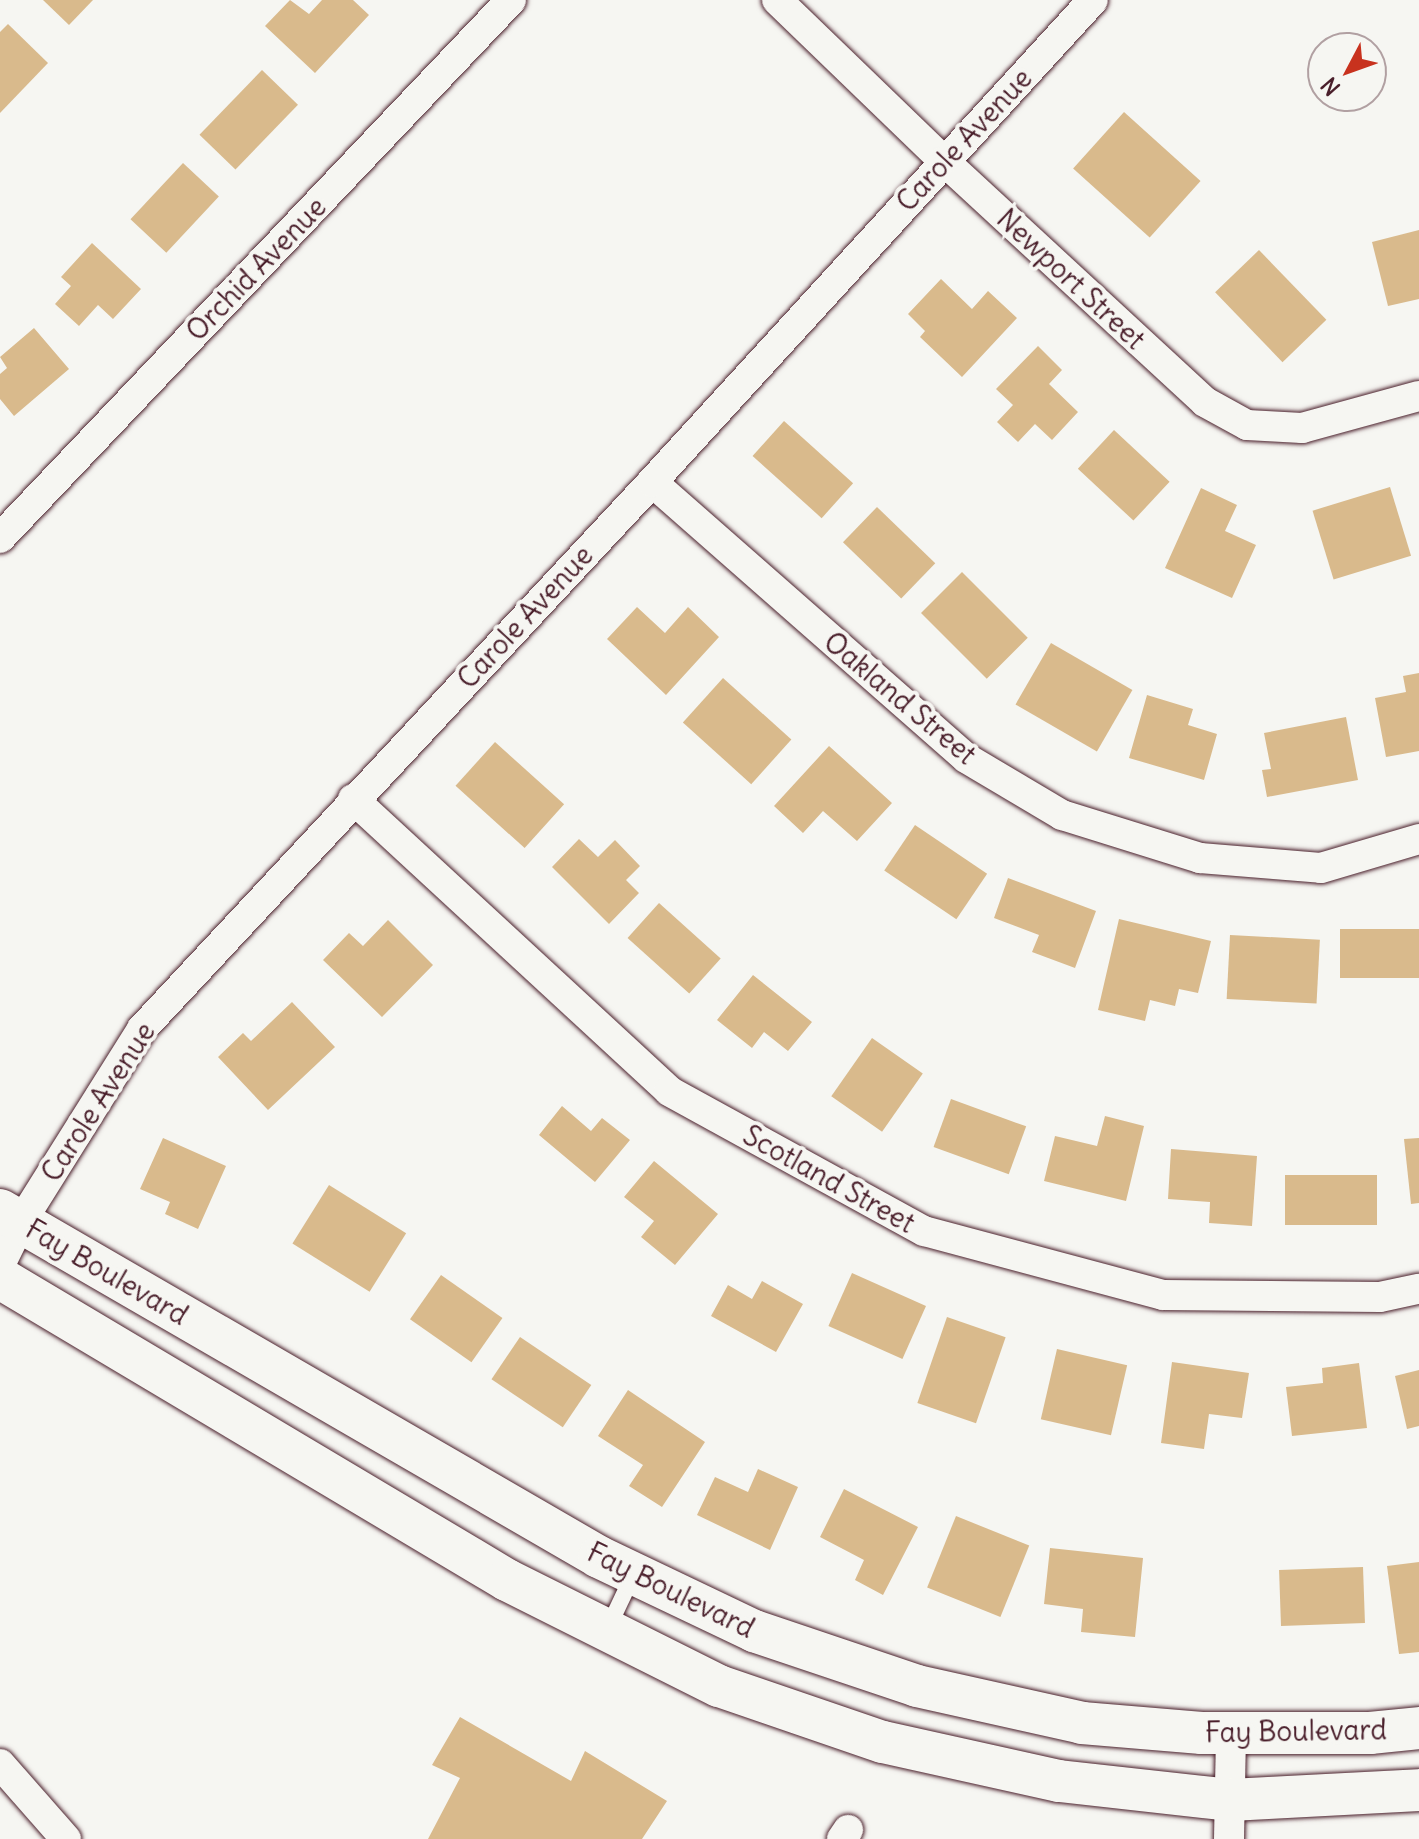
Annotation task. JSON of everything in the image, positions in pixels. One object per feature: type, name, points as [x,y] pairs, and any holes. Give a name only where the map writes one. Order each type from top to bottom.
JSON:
[{"type":"main road","name":"Fay Boulevard","points":[[10,1216],[633,1575],[754,1631],[917,1686],[1082,1723],[1231,1733],[1370,1733],[1419,1728]]},
{"type":"main road","name":"Fay Boulevard","points":[[0,1278],[507,1580],[719,1686],[883,1742],[1230,1819],[1419,1790]]},
{"type":"street","name":"Orchid Avenue","points":[[0,538],[511,0]]},
{"type":"street","name":"Newport Street","points":[[777,0],[944,161],[1205,402],[1247,425],[1302,428],[1419,396]]},
{"type":"street","name":"Carole Avenue","points":[[0,1265],[10,1216],[142,1029],[353,799],[652,482],[1093,0]]},
{"type":"street","name":"Oakland Street","points":[[652,482],[966,758],[1062,815],[1200,858],[1321,868],[1419,839]]},
{"type":"street","name":"Scotland Street","points":[[353,799],[669,1091],[924,1231],[1163,1295],[1380,1297],[1419,1289]]},
{"type":"street","points":[[1230,1819],[1231,1733]]},
{"type":"street","points":[[0,1764],[66,1839]]},
{"type":"lane","points":[[607,1629],[633,1575]]},
{"type":"building","points":[[43,0],[93,0],[69,25]]},
{"type":"building","points":[[290,0],[309,14],[322,0],[353,0],[369,15],[315,73],[265,26]]},
{"type":"building","points":[[8,24],[48,63],[0,113],[0,32]]},
{"type":"building","points":[[262,70],[298,105],[235,169],[199,135]]},
{"type":"building","points":[[1124,112],[1201,181],[1150,237],[1073,168]]},
{"type":"building","points":[[183,163],[219,196],[166,253],[130,219]]},
{"type":"building","points":[[1419,230],[1419,299],[1388,306],[1372,242]]},
{"type":"building","points":[[92,243],[141,289],[113,319],[98,305],[79,326],[55,304],[71,286],[61,277]]},
{"type":"building","points":[[1259,250],[1326,320],[1283,362],[1215,292]]},
{"type":"building","points":[[941,279],[972,309],[988,291],[1017,318],[962,377],[920,337],[925,331],[908,314]]},
{"type":"building","points":[[34,328],[69,369],[14,416],[0,399],[0,374],[7,368],[0,357]]},
{"type":"building","points":[[1038,346],[1062,370],[1049,384],[1078,412],[1052,440],[1035,424],[1018,442],[997,422],[1013,405],[996,389]]},
{"type":"building","points":[[784,421],[853,483],[822,518],[753,456]]},
{"type":"building","points":[[1114,430],[1170,482],[1133,521],[1078,469]]},
{"type":"building","points":[[1390,487],[1411,556],[1334,580],[1313,511]]},
{"type":"building","points":[[1201,488],[1237,505],[1225,531],[1256,545],[1232,598],[1165,568]]},
{"type":"building","points":[[877,507],[935,563],[901,599],[843,542]]},
{"type":"building","points":[[962,572],[1028,638],[987,679],[921,613]]},
{"type":"building","points":[[637,607],[665,633],[688,607],[719,637],[666,695],[607,639]]},
{"type":"building","points":[[1051,643],[1132,690],[1097,751],[1016,704]]},
{"type":"building","points":[[1419,673],[1419,751],[1386,757],[1375,698],[1406,692],[1403,676]]},
{"type":"building","points":[[723,678],[791,740],[751,784],[683,723]]},
{"type":"building","points":[[1147,695],[1193,709],[1188,725],[1217,734],[1204,780],[1129,758]]},
{"type":"building","points":[[1346,717],[1358,780],[1267,797],[1262,770],[1271,769],[1264,733]]},
{"type":"building","points":[[495,742],[564,804],[525,848],[456,786]]},
{"type":"building","points":[[829,746],[892,803],[857,841],[823,811],[803,833],[774,806]]},
{"type":"building","points":[[915,825],[987,874],[956,919],[884,871]]},
{"type":"building","points":[[579,839],[598,857],[615,840],[640,866],[626,880],[639,893],[609,924],[552,867]]},
{"type":"building","points":[[1008,878],[1096,911],[1075,968],[1032,952],[1039,935],[994,918]]},
{"type":"building","points":[[659,903],[721,959],[689,993],[628,938]]},
{"type":"building","points":[[1119,919],[1211,941],[1198,993],[1179,989],[1175,1006],[1150,1000],[1145,1021],[1098,1010]]},
{"type":"building","points":[[388,920],[433,965],[382,1017],[323,960],[349,933],[363,946]]},
{"type":"building","points":[[1340,929],[1419,929],[1419,978],[1340,978]]},
{"type":"building","points":[[1230,935],[1320,940],[1317,1004],[1227,999]]},
{"type":"building","points":[[753,975],[812,1022],[788,1051],[764,1032],[752,1048],[717,1020]]},
{"type":"building","points":[[292,1002],[335,1047],[268,1110],[218,1057],[243,1033],[251,1041]]},
{"type":"building","points":[[872,1038],[923,1074],[882,1132],[831,1096]]},
{"type":"building","points":[[951,1099],[1026,1126],[1009,1174],[934,1147]]},
{"type":"building","points":[[562,1106],[591,1131],[602,1118],[630,1140],[595,1182],[539,1135]]},
{"type":"building","points":[[1105,1116],[1144,1126],[1126,1201],[1044,1181],[1055,1136],[1097,1146]]},
{"type":"building","points":[[163,1138],[226,1166],[198,1229],[165,1214],[170,1202],[140,1189]]},
{"type":"building","points":[[1419,1138],[1419,1203],[1411,1204],[1404,1139]]},
{"type":"building","points":[[1171,1149],[1257,1156],[1252,1226],[1209,1223],[1210,1202],[1168,1199]]},
{"type":"building","points":[[654,1161],[718,1214],[675,1265],[641,1237],[654,1221],[624,1197]]},
{"type":"building","points":[[1285,1175],[1377,1175],[1377,1225],[1285,1225]]},
{"type":"building","points":[[329,1185],[406,1233],[370,1292],[292,1244]]},
{"type":"building","points":[[852,1273],[926,1306],[902,1359],[828,1326]]},
{"type":"building","points":[[441,1275],[502,1318],[471,1362],[410,1319]]},
{"type":"building","points":[[762,1281],[803,1304],[776,1352],[711,1316],[728,1285],[752,1299]]},
{"type":"building","points":[[947,1317],[1006,1337],[976,1423],[917,1403]]},
{"type":"building","points":[[520,1337],[591,1385],[563,1427],[491,1379]]},
{"type":"building","points":[[1057,1349],[1127,1365],[1111,1435],[1041,1419]]},
{"type":"building","points":[[1172,1362],[1249,1373],[1242,1418],[1209,1414],[1204,1449],[1161,1443]]},
{"type":"building","points":[[1359,1363],[1367,1428],[1292,1436],[1286,1387],[1323,1383],[1322,1368]]},
{"type":"building","points":[[1419,1370],[1419,1426],[1407,1429],[1395,1376]]},
{"type":"building","points":[[628,1390],[705,1442],[662,1507],[629,1486],[643,1465],[598,1436]]},
{"type":"building","points":[[758,1469],[798,1487],[770,1550],[697,1515],[715,1477],[748,1492]]},
{"type":"building","points":[[844,1489],[918,1527],[883,1595],[855,1580],[864,1560],[820,1537]]},
{"type":"building","points":[[956,1516],[1029,1546],[1000,1617],[927,1587]]},
{"type":"building","points":[[1050,1548],[1143,1558],[1135,1637],[1081,1632],[1083,1609],[1044,1604]]},
{"type":"building","points":[[1419,1562],[1419,1652],[1399,1654],[1387,1566]]},
{"type":"building","points":[[1363,1567],[1365,1623],[1281,1626],[1279,1570]]},
{"type":"building","points":[[460,1717],[571,1781],[585,1751],[667,1801],[642,1839],[428,1839],[460,1778],[432,1765]]}]
